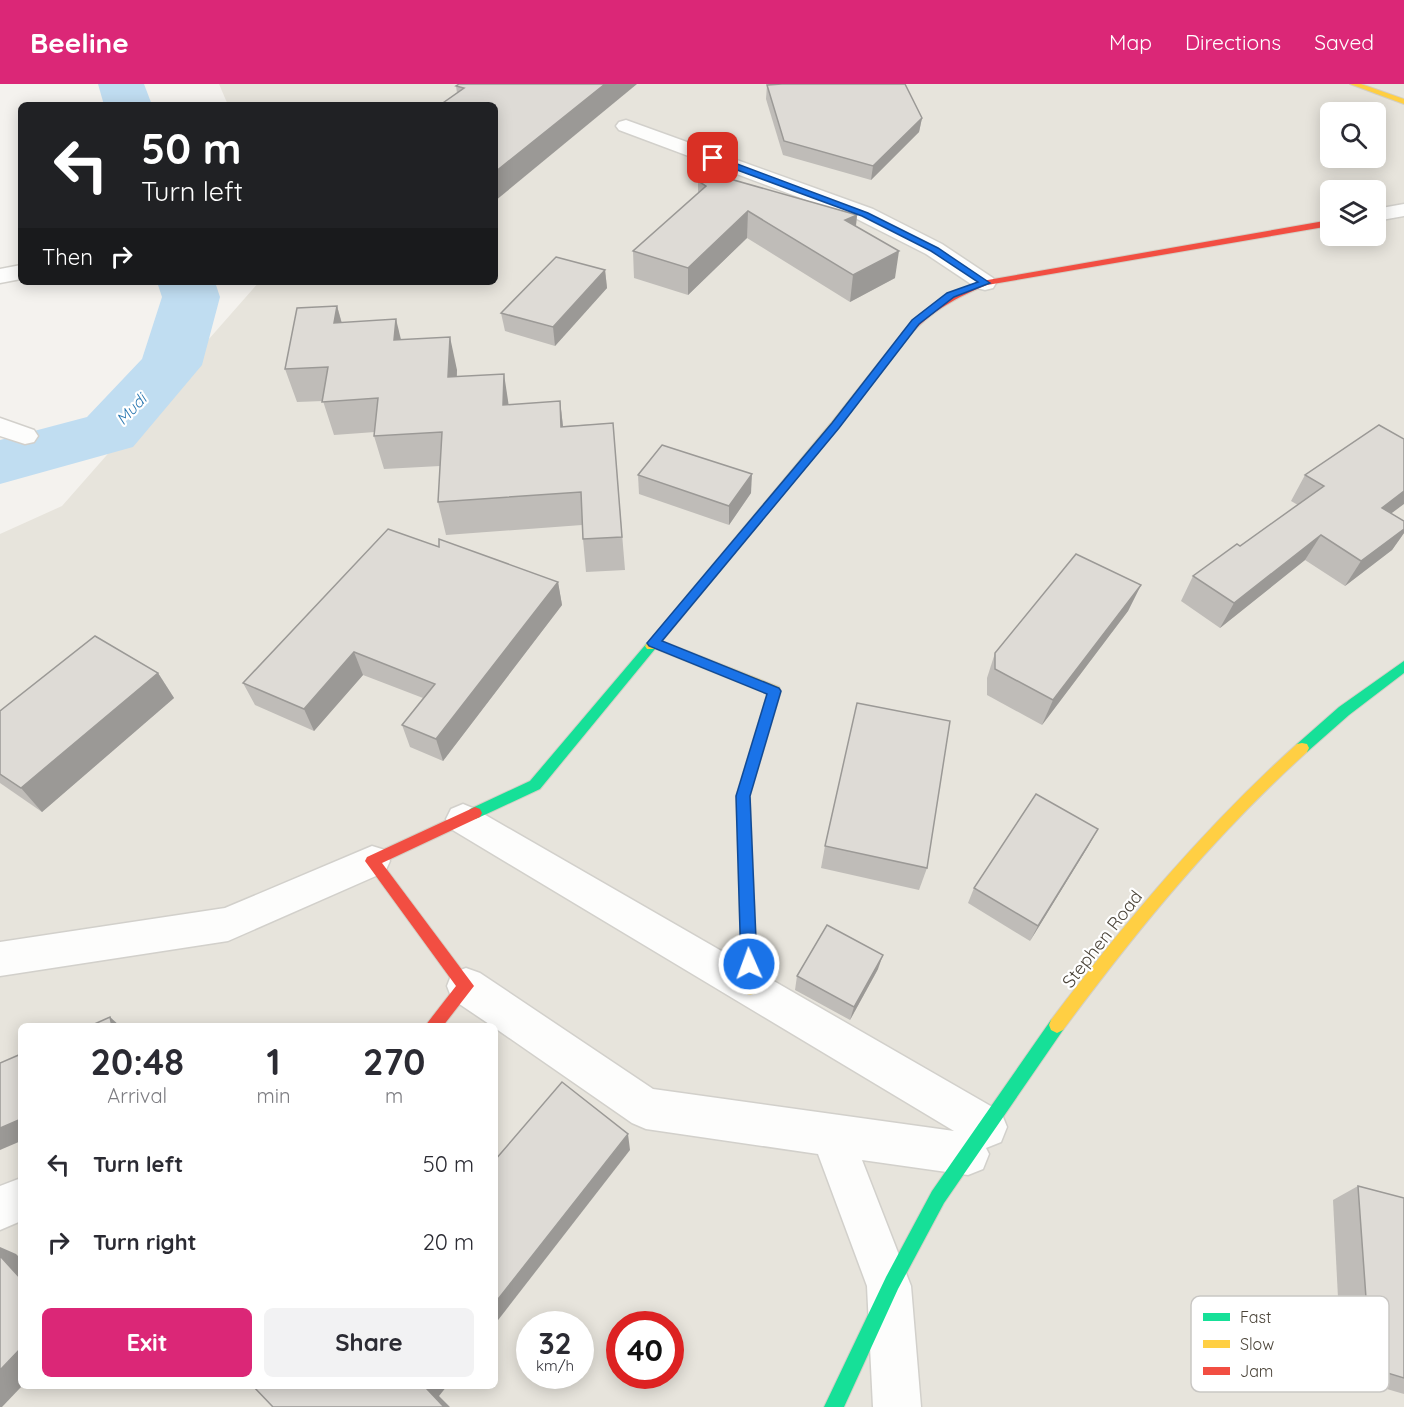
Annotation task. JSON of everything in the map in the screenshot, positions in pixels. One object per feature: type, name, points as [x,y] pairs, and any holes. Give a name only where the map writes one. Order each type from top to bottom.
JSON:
[{"type":"street","points":[[1354,84],[1404,102]]},
{"type":"street","points":[[626,126],[865,214],[934,249],[985,283]]},
{"type":"street","points":[[1386,213],[1404,210]]},
{"type":"street","points":[[0,959],[228,924],[372,861],[535,785],[835,425],[915,322],[951,295],[985,283],[1320,225]]},
{"type":"street","points":[[0,276],[18,273]]},
{"type":"street","points":[[0,426],[25,436]]},
{"type":"street","points":[[653,643],[774,691],[743,796],[750,988]]},
{"type":"street","name":"Stephen Road","points":[[834,1407],[889,1286],[931,1208],[1029,1064],[1153,900],[1239,807],[1354,701],[1404,666]]},
{"type":"street","points":[[463,819],[750,988],[977,1140]]},
{"type":"street","points":[[372,861],[466,986],[646,1109],[831,1134],[977,1140]]},
{"type":"street","points":[[435,1023],[466,986]]},
{"type":"street","points":[[831,1134],[889,1286],[897,1407]]},
{"type":"street","points":[[0,1208],[18,1200]]},
{"type":"shaded area","points":[[219,84],[1404,84],[1404,1407],[0,1407],[0,534],[62,506],[256,285],[498,285],[498,102],[227,102]]},
{"type":"building","points":[[459,84],[605,84],[498,170],[498,102],[444,102],[464,88],[456,86]]},
{"type":"building","points":[[905,84],[922,118],[873,166],[784,141],[767,85]]},
{"type":"building","points":[[702,171],[857,215],[845,220],[899,251],[853,275],[748,211],[688,268],[633,251],[706,186],[698,181]]},
{"type":"building","points":[[556,257],[605,270],[553,327],[501,313]]},
{"type":"building","points":[[337,306],[334,323],[396,319],[394,340],[450,337],[448,377],[504,374],[503,405],[560,401],[561,427],[613,423],[622,537],[583,539],[581,492],[438,502],[442,432],[374,436],[378,398],[322,402],[328,367],[285,369],[297,308]]},
{"type":"building","points":[[1379,425],[1404,439],[1404,491],[1382,508],[1404,521],[1404,529],[1361,561],[1321,535],[1234,603],[1193,576],[1237,544],[1240,546],[1324,486],[1305,475]]},
{"type":"building","points":[[662,445],[752,474],[729,506],[638,475]]},
{"type":"building","points":[[388,529],[439,547],[439,539],[558,582],[436,739],[402,725],[435,684],[354,652],[304,709],[243,683]]},
{"type":"building","points":[[1076,554],[1141,585],[1053,700],[995,669],[995,653]]},
{"type":"building","points":[[95,636],[158,673],[21,788],[0,774],[0,711]]},
{"type":"building","points":[[857,703],[950,721],[927,868],[825,846]]},
{"type":"building","points":[[1036,794],[1098,829],[1038,926],[974,888]]},
{"type":"building","points":[[827,925],[883,955],[854,1007],[797,976]]},
{"type":"building","points":[[110,1017],[111,1023],[97,1023]]},
{"type":"building","points":[[18,1055],[18,1120],[0,1128],[0,1063]]},
{"type":"building","points":[[562,1082],[628,1134],[498,1299],[498,1157]]},
{"type":"building","points":[[1358,1186],[1404,1198],[1404,1378],[1389,1373],[1389,1296],[1366,1296]]},
{"type":"building","points":[[0,1256],[18,1276],[18,1351],[0,1370]]},
{"type":"building","points":[[256,1389],[427,1389],[444,1407],[273,1407]]},
{"type":"waterway","name":"Mudi","points":[[121,84],[127,102]]},
{"type":"waterway","name":"Mudi","points":[[0,462],[110,432],[171,365],[191,297],[187,285]]},
{"type":"traffic: fast","points":[[475,813],[535,785],[651,646]]},
{"type":"traffic: fast","points":[[1302,748],[1344,711],[1404,666]]},
{"type":"traffic: fast","points":[[834,1407],[892,1283],[938,1197],[1057,1025]]},
{"type":"traffic: slow","points":[[1354,84],[1404,102]]},
{"type":"traffic: slow","points":[[651,646],[835,425],[906,334]]},
{"type":"traffic: slow","points":[[653,643],[774,691],[743,796],[750,988]]},
{"type":"traffic: slow","points":[[1057,1025],[1113,951],[1202,845],[1267,779],[1302,748]]},
{"type":"traffic: jam","points":[[906,334],[923,316],[942,302],[985,283],[1320,225]]},
{"type":"traffic: jam","points":[[435,1023],[466,986],[372,861],[475,813]]},
{"type":"route","points":[[713,158],[865,214],[934,249],[985,283],[951,295],[915,322],[835,425],[653,643],[774,691],[743,796],[749,964]]}]
